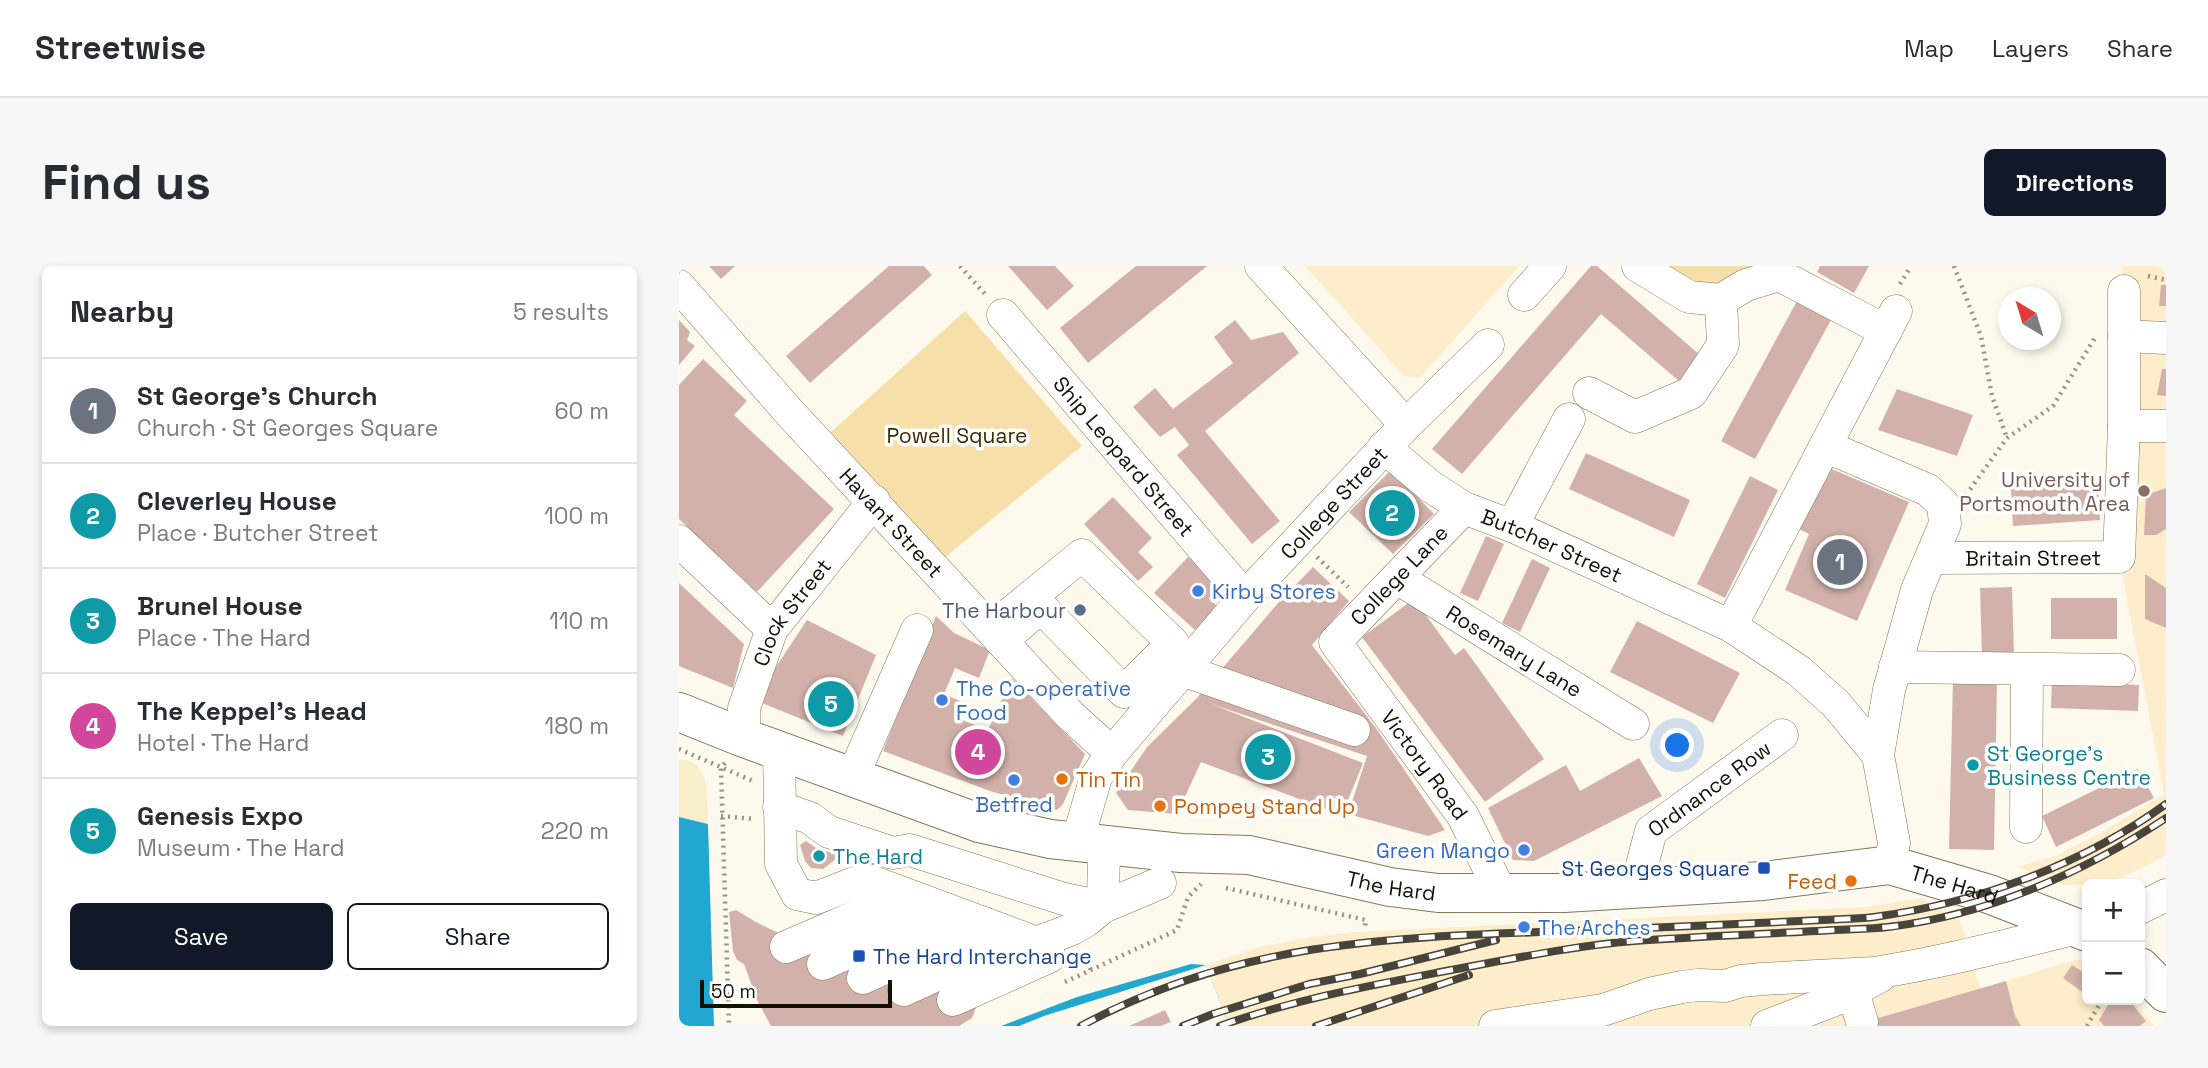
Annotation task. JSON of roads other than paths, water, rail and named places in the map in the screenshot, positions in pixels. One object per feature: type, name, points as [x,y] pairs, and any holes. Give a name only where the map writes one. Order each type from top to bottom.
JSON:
[{"type":"main road","name":"The Hard","points":[[679,712],[979,823],[1026,835],[1091,844],[1181,873],[1249,855],[1390,887],[1437,893],[1564,893],[1763,881],[1890,865],[1989,894],[2082,927]]},
{"type":"main road","points":[[2145,972],[2166,993]]},
{"type":"street","name":"Butcher Street","points":[[1261,266],[1395,436],[1430,486],[1464,508],[1512,526],[1731,626]]},
{"type":"street","points":[[1524,295],[1550,266]]},
{"type":"street","points":[[1638,266],[1689,297],[1721,300],[1746,285],[1779,275],[1891,321],[1731,626],[1799,671],[1836,704],[1878,755]]},
{"type":"street","name":"Havant Street","points":[[679,286],[790,413],[1069,715],[1112,753]]},
{"type":"street","name":"Britain Street","points":[[1931,558],[2119,557],[2125,426],[2123,291]]},
{"type":"street","points":[[1589,393],[1635,417],[1691,393],[1723,345],[1721,300]]},
{"type":"street","name":"Ship Leopard Street","points":[[1003,315],[1245,597]]},
{"type":"street","points":[[2124,336],[2166,338]]},
{"type":"street","name":"College Street","points":[[1094,914],[1091,844],[1097,777],[1112,753],[1245,597],[1395,436],[1488,345]]},
{"type":"street","points":[[1512,526],[1569,419]]},
{"type":"street","points":[[2125,426],[2166,426]]},
{"type":"street","points":[[1825,446],[1928,490],[1944,504],[1945,524],[1917,590],[1889,690],[1878,755],[1894,843],[1890,865]]},
{"type":"street","name":"Clock Street","points":[[873,501],[772,629],[744,708],[762,744],[768,813],[781,864],[797,894],[816,898],[865,879],[972,918]]},
{"type":"street","name":"College Lane","points":[[1335,642],[1464,508]]},
{"type":"street","points":[[679,541],[772,629]]},
{"type":"street","points":[[1082,555],[1173,643],[1124,692],[1041,607],[996,635],[1082,555]]},
{"type":"street","name":"Rosemary Lane","points":[[1397,578],[1633,724]]},
{"type":"street","points":[[852,778],[917,631]]},
{"type":"street","name":"Victory Road","points":[[1335,642],[1463,816],[1501,893]]},
{"type":"street","points":[[1895,667],[2119,670]]},
{"type":"street","points":[[2026,827],[2028,669]]},
{"type":"street","points":[[1182,670],[1354,730]]},
{"type":"street","name":"Ordnance Row","points":[[1636,888],[1651,831],[1782,734]]},
{"type":"street","points":[[768,813],[810,818],[829,832],[893,853],[909,850],[1064,899],[1094,914]]},
{"type":"street","points":[[856,972],[972,918],[1094,914],[1181,873]]},
{"type":"street","points":[[2145,906],[2166,895]]},
{"type":"street","points":[[856,972],[1049,957],[972,918]]},
{"type":"street","points":[[856,972],[972,918]]},
{"type":"street","points":[[856,972],[972,918]]},
{"type":"street","points":[[856,972],[972,918]]},
{"type":"street","points":[[1767,1026],[1865,989],[1979,952],[2082,928]]},
{"type":"street","points":[[1495,1026],[1604,1010],[1649,994],[1698,985],[1725,986],[1762,979],[1865,989]]},
{"type":"water","points":[[679,817],[708,824],[714,1026],[679,1026]]},
{"type":"water","points":[[1191,964],[1206,965],[1229,1026],[1001,1026],[1077,997]]},
{"type":"railway","points":[[1081,1026],[1140,997],[1200,976],[1259,960],[1320,948],[1443,936],[1855,919],[1913,911],[1990,891],[2064,863],[2134,826],[2166,804]]},
{"type":"railway","points":[[1220,1026],[1334,993],[1565,949],[1659,939],[1881,928],[1962,913],[2033,889],[2068,873],[2101,857],[2166,818]]},
{"type":"railway","points":[[1183,1026],[1309,984],[1496,940]]},
{"type":"railway","points":[[1316,1026],[1469,975]]},
{"type":"place","name":"University of Portsmouth Area","points":[[2144,491]]},
{"type":"place","name":"Cleverley House","points":[[1392,513]]},
{"type":"place","name":"St George's Church","points":[[1840,562]]},
{"type":"place","name":"Kirby Stores","points":[[1198,591]]},
{"type":"place","name":"The Harbour","points":[[1080,610]]},
{"type":"place","name":"The Co-operative Food","points":[[942,700]]},
{"type":"place","name":"Genesis Expo","points":[[831,704]]},
{"type":"place","name":"The Keppel's Head","points":[[978,752]]},
{"type":"place","name":"Brunel House","points":[[1268,757]]},
{"type":"place","name":"St George's Business Centre","points":[[1973,765]]},
{"type":"place","name":"Tin Tin","points":[[1062,779]]},
{"type":"place","name":"Betfred","points":[[1014,780]]},
{"type":"place","name":"Pompey Stand Up","points":[[1160,806]]},
{"type":"place","name":"Green Mango","points":[[1524,850]]},
{"type":"place","name":"The Hard","points":[[819,856]]},
{"type":"place","name":"St Georges Square","points":[[1764,868]]},
{"type":"place","name":"Feed","points":[[1851,881]]},
{"type":"place","name":"The Arches","points":[[1524,927]]},
{"type":"place","name":"The Hard Interchange","points":[[859,956]]},
{"type":"park label","name":"Powell Square","points":[[957,435]]}]
